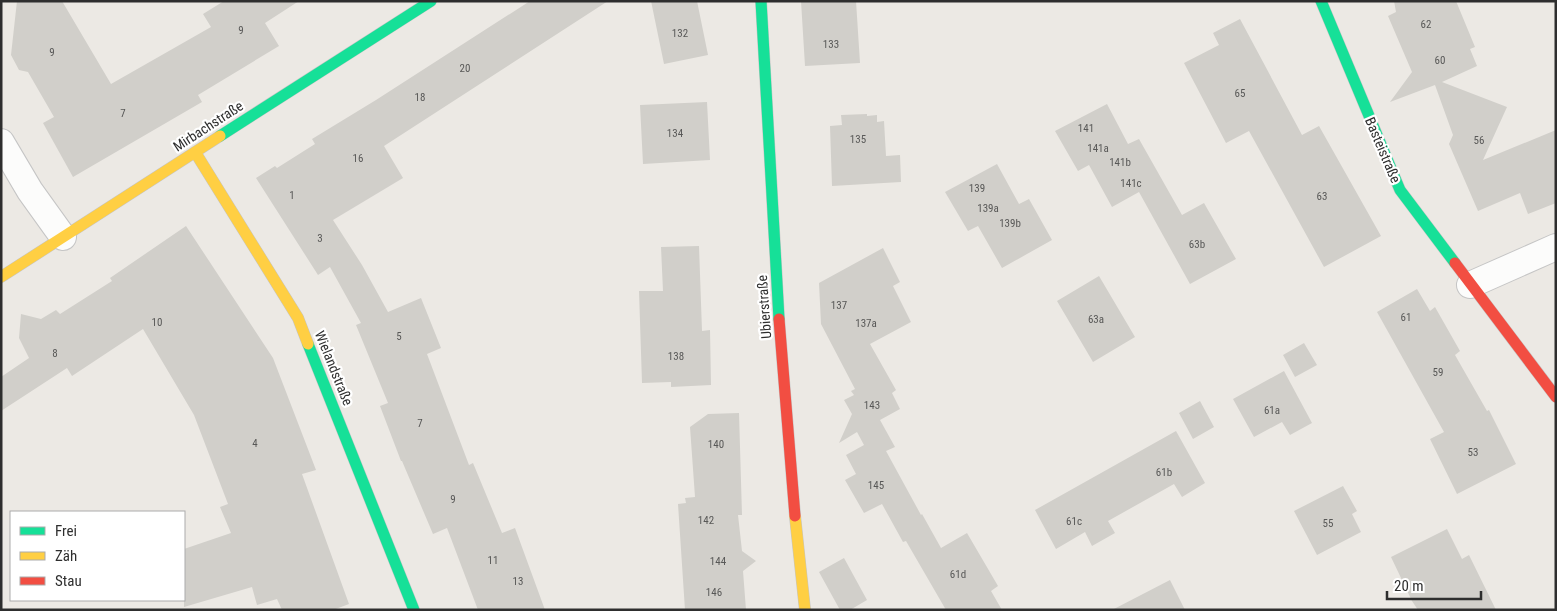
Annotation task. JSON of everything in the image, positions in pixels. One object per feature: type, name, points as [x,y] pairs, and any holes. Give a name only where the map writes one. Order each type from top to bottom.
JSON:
[{"type":"street","name":"Mirbachstraße","points":[[1,277],[431,1]]},
{"type":"street","name":"Ubierstraße","points":[[761,1],[793,499],[805,610]]},
{"type":"street","name":"Basteistraße","points":[[1321,1],[1400,190],[1556,398]]},
{"type":"street","points":[[1,142],[30,191],[63,237]]},
{"type":"street","name":"Wielandstraße","points":[[195,152],[298,318],[414,610]]},
{"type":"street","points":[[1470,285],[1556,246]]},
{"type":"building","points":[[17,1],[62,1],[111,84],[211,27],[203,14],[224,1],[299,1],[265,23],[279,46],[198,95],[202,102],[73,177],[43,123],[54,117],[28,72],[19,70],[11,55]]},
{"type":"building","points":[[530,1],[608,1],[384,146],[403,178],[333,220],[362,265],[388,312],[421,298],[441,348],[427,354],[469,465],[473,463],[502,533],[515,528],[545,610],[478,610],[447,528],[433,534],[401,461],[380,406],[388,403],[356,325],[361,323],[330,267],[318,275],[256,178],[275,166],[277,168],[315,144],[312,139]]},
{"type":"building","points":[[651,1],[697,1],[708,55],[664,64]]},
{"type":"building","points":[[801,1],[856,1],[860,63],[805,66]]},
{"type":"building","points":[[1394,1],[1456,1],[1475,47],[1470,49],[1477,66],[1442,82],[1507,107],[1483,160],[1556,130],[1556,203],[1528,214],[1520,193],[1478,211],[1449,144],[1453,135],[1435,85],[1390,102],[1412,72],[1388,16],[1396,12]]},
{"type":"building","points":[[1240,19],[1302,135],[1319,126],[1381,236],[1324,267],[1249,131],[1226,143],[1184,63],[1219,45],[1213,33]]},
{"type":"building","points":[[707,102],[710,160],[643,164],[640,105]]},
{"type":"building","points":[[1107,104],[1128,144],[1139,139],[1182,215],[1204,203],[1236,259],[1190,284],[1139,192],[1112,207],[1089,165],[1078,171],[1055,131]]},
{"type":"building","points":[[867,114],[867,116],[877,115],[877,122],[884,121],[886,156],[900,155],[901,182],[832,186],[830,126],[842,125],[841,115]]},
{"type":"building","points":[[997,164],[1019,204],[1029,199],[1052,240],[1002,268],[978,226],[968,231],[945,192]]},
{"type":"building","points":[[186,226],[273,358],[316,470],[302,474],[349,604],[333,610],[282,610],[277,599],[257,605],[252,587],[184,607],[185,549],[231,533],[220,507],[228,504],[194,415],[143,329],[72,376],[67,368],[1,411],[1,377],[29,358],[19,338],[21,314],[41,319],[56,310],[60,314],[112,281],[110,278]]},
{"type":"building","points":[[699,246],[702,331],[710,330],[711,385],[671,387],[671,382],[642,383],[639,291],[663,291],[661,247]]},
{"type":"building","points":[[883,248],[900,282],[893,286],[911,322],[870,344],[896,390],[892,393],[900,409],[880,420],[895,447],[886,451],[941,548],[967,533],[998,586],[991,591],[1002,610],[946,610],[906,541],[903,542],[882,504],[864,513],[845,480],[856,474],[846,455],[864,445],[857,432],[839,443],[852,414],[844,400],[854,395],[851,391],[855,389],[821,324],[819,283]]},
{"type":"building","points":[[1099,276],[1135,337],[1093,362],[1057,301]]},
{"type":"building","points":[[1417,289],[1430,311],[1435,307],[1460,351],[1455,355],[1487,411],[1489,410],[1516,464],[1457,494],[1430,439],[1444,432],[1377,312]]},
{"type":"building","points":[[1304,343],[1317,365],[1295,377],[1283,355]]},
{"type":"building","points":[[1284,371],[1312,423],[1290,435],[1282,422],[1254,437],[1233,399]]},
{"type":"building","points":[[1200,401],[1214,427],[1193,439],[1179,413]]},
{"type":"building","points":[[739,413],[742,515],[738,515],[742,551],[756,561],[743,571],[746,610],[685,610],[678,504],[686,503],[685,498],[695,497],[690,427],[708,414]]},
{"type":"building","points":[[1176,431],[1205,483],[1182,497],[1174,484],[1108,521],[1115,533],[1092,546],[1085,532],[1056,549],[1035,510]]},
{"type":"building","points":[[1343,486],[1357,511],[1352,514],[1361,532],[1317,555],[1294,511]]},
{"type":"building","points":[[1447,529],[1462,559],[1469,555],[1496,610],[1418,610],[1412,601],[1391,557]]},
{"type":"building","points":[[844,558],[867,600],[850,610],[840,610],[819,572]]},
{"type":"building","points":[[1170,580],[1185,610],[1112,610]]},
{"type":"traffic: fast","points":[[220,136],[431,1]]},
{"type":"traffic: fast","points":[[761,1],[779,319]]},
{"type":"traffic: fast","points":[[1321,1],[1400,190],[1455,263]]},
{"type":"traffic: fast","points":[[308,344],[414,610]]},
{"type":"traffic: slow","points":[[1,277],[220,136]]},
{"type":"traffic: slow","points":[[195,152],[298,318],[308,344]]},
{"type":"traffic: slow","points":[[795,516],[805,610]]},
{"type":"traffic: jam","points":[[1455,263],[1556,397]]},
{"type":"traffic: jam","points":[[779,319],[795,516]]}]
